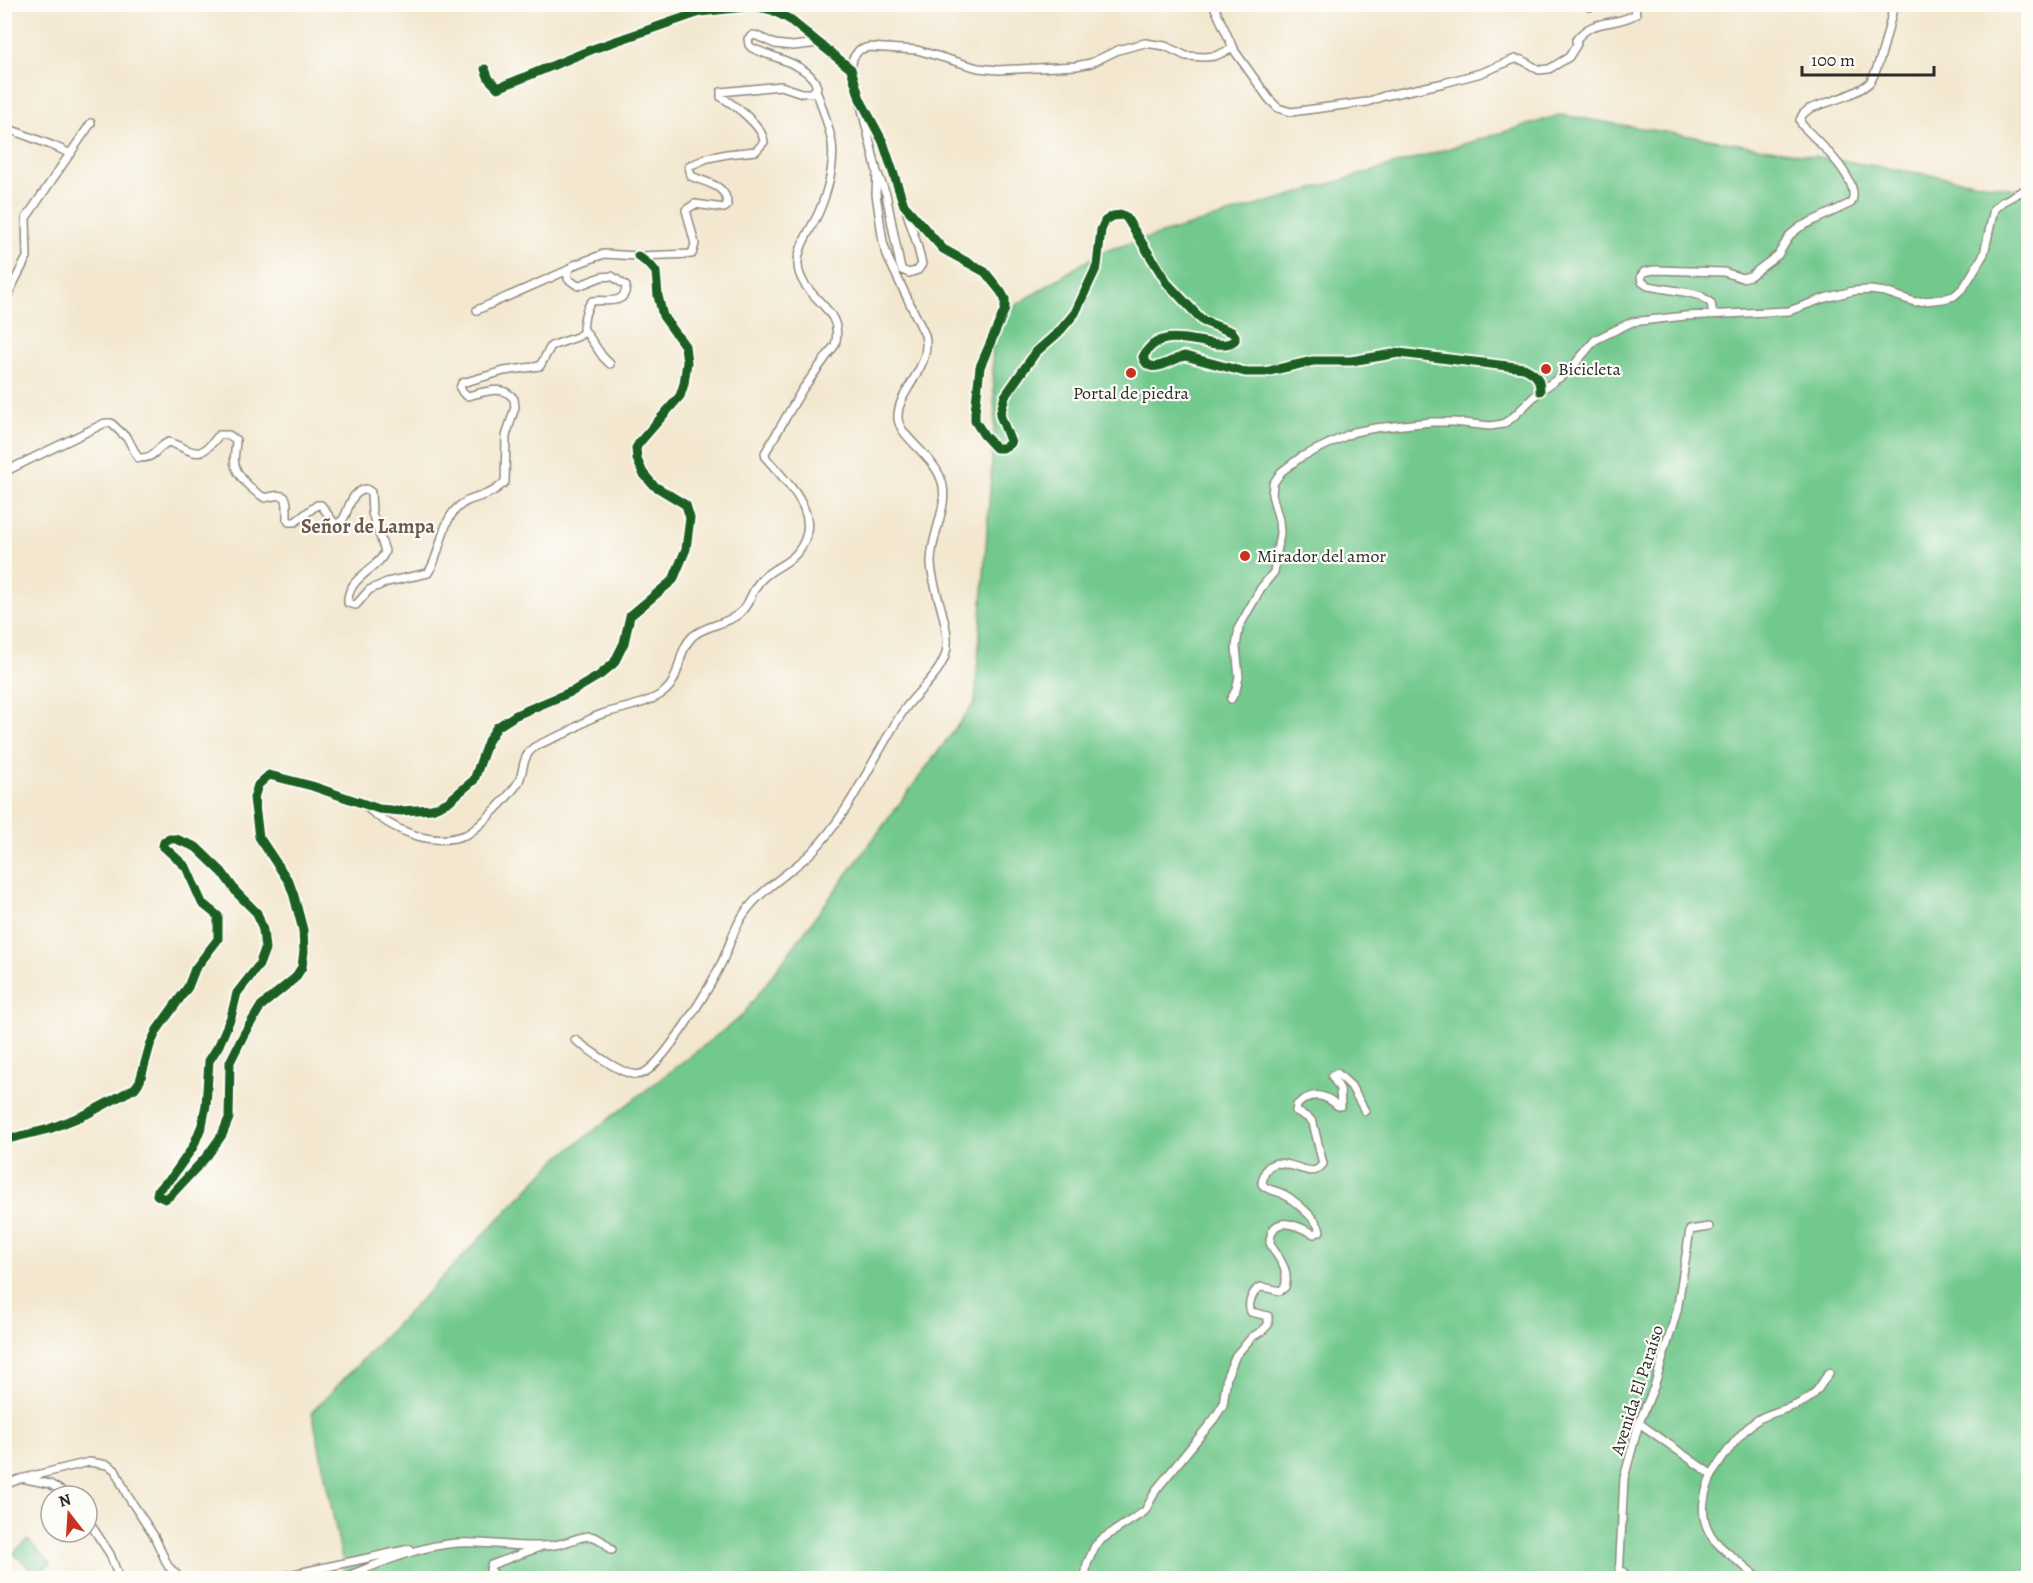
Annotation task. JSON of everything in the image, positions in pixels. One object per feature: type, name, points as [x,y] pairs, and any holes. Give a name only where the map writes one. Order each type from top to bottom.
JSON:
[{"type":"street","points":[[1214,4],[1234,48],[1269,99],[1278,108],[1291,112],[1367,102],[1384,96],[1444,84],[1481,73],[1515,59],[1522,60],[1539,70],[1548,69],[1569,57],[1577,44],[1576,40],[1584,30],[1631,17],[1636,14],[1635,4]]},
{"type":"street","points":[[1586,4],[1589,7],[1603,4]]},
{"type":"street","points":[[1713,314],[1711,303],[1701,296],[1648,286],[1642,282],[1641,276],[1644,272],[1654,270],[1724,273],[1742,278],[1750,276],[1778,255],[1800,226],[1851,203],[1854,191],[1846,173],[1800,120],[1809,109],[1860,88],[1870,81],[1880,57],[1894,4]]},
{"type":"street","points":[[485,69],[492,84],[498,88],[504,87],[525,76],[669,22],[700,12],[754,6],[772,10],[789,19],[851,69]]},
{"type":"street","points":[[363,805],[378,817],[422,839],[444,840],[467,835],[485,821],[518,781],[524,760],[532,749],[600,715],[634,707],[660,695],[675,680],[683,650],[694,635],[741,612],[750,599],[754,587],[765,576],[795,556],[799,550],[807,536],[809,526],[807,515],[789,485],[766,458],[765,453],[802,390],[835,345],[832,314],[806,287],[798,264],[800,252],[822,205],[832,154],[832,141],[816,90],[816,82],[803,70],[783,59],[752,48],[748,39],[753,35],[776,44],[793,46],[819,43]]},
{"type":"street","points":[[860,99],[884,142],[917,244],[922,264],[918,270],[909,273],[902,270],[900,265],[886,194],[877,172],[851,69],[853,58],[859,50],[869,46],[917,50],[978,68],[998,70],[1076,66],[1091,63],[1118,50],[1145,43],[1165,46],[1186,56],[1215,56],[1234,48]]},
{"type":"street","points":[[477,310],[568,270],[574,265],[604,254],[638,256],[692,254],[695,244],[686,210],[695,204],[724,208],[728,200],[722,189],[691,176],[689,166],[708,158],[756,151],[763,144],[764,137],[758,128],[735,106],[721,98],[721,92],[781,86],[802,93],[812,93],[816,90]]},
{"type":"street","points":[[4,302],[27,257],[26,218],[91,123]]},
{"type":"street","points":[[4,127],[71,154]]},
{"type":"street","points":[[575,1040],[624,1072],[637,1075],[651,1068],[674,1042],[721,965],[739,921],[752,902],[811,852],[842,816],[904,710],[939,669],[946,654],[947,635],[933,584],[931,563],[932,544],[944,497],[944,488],[935,466],[902,431],[898,417],[901,404],[926,356],[927,345],[925,335],[888,258],[883,242],[876,194],[877,172]]},
{"type":"street","points":[[1231,699],[1239,677],[1236,647],[1239,627],[1261,588],[1274,572],[1280,533],[1272,495],[1273,484],[1281,472],[1301,457],[1354,432],[1431,422],[1490,426],[1503,424],[1569,371],[1595,340],[1632,322],[1713,314],[1790,311],[1825,298],[1853,291],[1885,292],[1915,302],[1943,300],[1954,296],[1964,287],[1984,254],[1994,209],[2028,188]]},
{"type":"street","points":[[904,205],[944,249],[985,272],[1005,299],[1005,309],[980,367],[975,412],[975,421],[996,448],[1003,448],[1011,443],[1000,415],[1005,396],[1036,352],[1059,332],[1075,313],[1097,266],[1102,225],[1108,218],[1122,215],[1167,283],[1203,321],[1211,326],[1232,332],[1235,336],[1235,340],[1226,345],[1188,338],[1171,338],[1156,344],[1147,351],[1143,357],[1149,367],[1155,368],[1185,356],[1245,372],[1265,372],[1313,361],[1351,361],[1399,353],[1524,368],[1534,373],[1540,381],[1540,392]]},
{"type":"street","points":[[4,1140],[49,1129],[87,1114],[127,1094],[140,1081],[150,1045],[157,1030],[188,987],[195,969],[218,939],[218,916],[202,903],[186,867],[163,846],[164,842],[176,839],[196,847],[222,872],[237,893],[257,913],[263,930],[265,949],[259,965],[237,993],[231,1017],[209,1061],[206,1105],[202,1125],[193,1147],[172,1177],[158,1190],[157,1195],[165,1198],[171,1195],[207,1156],[222,1134],[229,1118],[230,1062],[243,1034],[261,1006],[295,978],[302,967],[303,930],[294,896],[289,882],[259,837],[254,798],[258,785],[269,775],[312,786],[379,809],[416,811],[432,809],[448,802],[474,780],[488,741],[497,727],[516,716],[573,691],[600,675],[614,663],[624,643],[630,616],[668,586],[678,570],[686,549],[689,511],[678,499],[653,485],[643,473],[637,459],[636,448],[680,396],[684,384],[687,351],[663,316],[656,272],[638,256]]},
{"type":"street","points":[[4,471],[105,423],[111,423],[128,439],[138,458],[146,459],[155,454],[162,444],[169,442],[200,453],[207,450],[219,435],[229,435],[236,440],[234,464],[238,473],[257,494],[265,498],[280,494],[285,496],[289,522],[295,522],[317,505],[321,505],[335,524],[339,524],[343,521],[351,499],[358,491],[366,489],[371,492],[372,513],[384,556],[361,575],[348,595],[348,603],[356,605],[369,590],[387,582],[428,573],[435,564],[444,532],[455,511],[471,498],[490,493],[505,482],[506,436],[515,407],[514,399],[503,391],[494,390],[467,396],[460,388],[462,383],[504,371],[540,366],[551,346],[583,333],[588,306],[592,301],[601,299],[612,302],[621,299],[626,293],[626,286],[612,276],[601,277],[578,286],[568,279],[568,270]]},
{"type":"street","points":[[583,328],[610,364]]},
{"type":"street","points":[[1085,1578],[1087,1564],[1095,1546],[1144,1511],[1156,1490],[1214,1419],[1223,1404],[1227,1376],[1236,1354],[1252,1337],[1268,1325],[1268,1316],[1251,1312],[1249,1306],[1250,1299],[1258,1288],[1280,1291],[1285,1287],[1287,1274],[1270,1243],[1272,1232],[1281,1224],[1286,1223],[1314,1234],[1320,1231],[1318,1224],[1288,1198],[1279,1192],[1266,1189],[1262,1184],[1266,1170],[1278,1163],[1311,1171],[1323,1164],[1313,1123],[1296,1111],[1297,1105],[1309,1097],[1320,1095],[1341,1106],[1340,1089],[1332,1077],[1336,1073],[1351,1086],[1365,1111]]},
{"type":"street","name":"Avenida El Paraíso","points":[[1619,1578],[1622,1494],[1639,1423],[1654,1387],[1677,1311],[1690,1230],[1709,1227]]},
{"type":"street","points":[[1758,1578],[1718,1545],[1709,1532],[1705,1521],[1703,1499],[1711,1474],[1756,1420],[1805,1400],[1814,1394],[1829,1373]]},
{"type":"street","points":[[1639,1423],[1711,1474]]},
{"type":"street","points":[[4,1485],[89,1462],[108,1465],[115,1470],[127,1494],[154,1536],[168,1566],[180,1578]]},
{"type":"street","points":[[20,1479],[50,1484]]},
{"type":"street","points":[[275,1578],[389,1553],[438,1545],[487,1542],[554,1545],[587,1535],[604,1541],[612,1550]]},
{"type":"street","points":[[99,1538],[110,1554],[119,1578]]},
{"type":"street","points":[[342,1578],[405,1554],[438,1545]]},
{"type":"street","points":[[499,1578],[490,1570],[491,1565],[545,1545]]},
{"type":"street","points":[[1619,1568],[1627,1576],[1635,1578]]},
{"type":"green space","points":[[1561,115],[2028,191],[2028,1578],[346,1578],[312,1412],[557,1159],[742,1016],[975,702],[995,419],[991,321],[1101,252]]},
{"type":"green space","points":[[28,1540],[50,1563],[39,1576],[13,1553]]},
{"type":"cycle path","points":[[485,69],[489,79],[498,88],[593,49],[700,12],[754,6],[772,10],[789,19],[851,69],[860,99],[883,142],[904,205],[943,249],[985,272],[1005,299],[1005,309],[980,367],[975,412],[975,421],[996,448],[1003,448],[1011,443],[1000,415],[1005,396],[1036,352],[1059,332],[1075,313],[1097,266],[1101,230],[1105,221],[1113,216],[1122,215],[1126,217],[1167,283],[1203,321],[1232,332],[1235,336],[1235,340],[1227,344],[1177,338],[1164,339],[1152,345],[1143,357],[1151,366],[1162,365],[1185,356],[1245,372],[1265,372],[1313,361],[1351,361],[1399,353],[1524,368],[1536,377],[1540,391]]},
{"type":"cycle path","points":[[4,1140],[49,1129],[87,1114],[135,1088],[140,1081],[150,1045],[157,1030],[188,987],[195,969],[218,939],[218,916],[202,903],[186,867],[163,846],[164,842],[169,839],[176,839],[196,847],[222,872],[237,893],[257,913],[263,930],[265,949],[259,965],[237,993],[231,1017],[209,1061],[206,1105],[202,1125],[193,1147],[172,1177],[158,1190],[157,1195],[165,1199],[171,1195],[207,1156],[222,1135],[229,1118],[230,1062],[244,1034],[261,1006],[295,978],[302,967],[303,930],[294,896],[289,882],[259,837],[254,798],[258,785],[269,775],[312,786],[379,809],[401,811],[432,809],[448,802],[474,780],[488,741],[497,727],[516,715],[573,691],[600,675],[614,663],[624,643],[630,616],[673,580],[686,549],[690,518],[686,505],[653,485],[643,473],[637,459],[636,448],[639,443],[680,396],[687,362],[685,346],[663,316],[656,272],[638,256]]},
{"type":"place","name":"Bicicleta","points":[[1546,369]]},
{"type":"place","name":"Portal de piedra","points":[[1131,373]]},
{"type":"place","name":"Mirador del amor","points":[[1245,556]]},
{"type":"district","name":"Señor de Lampa","points":[[368,526]]}]
